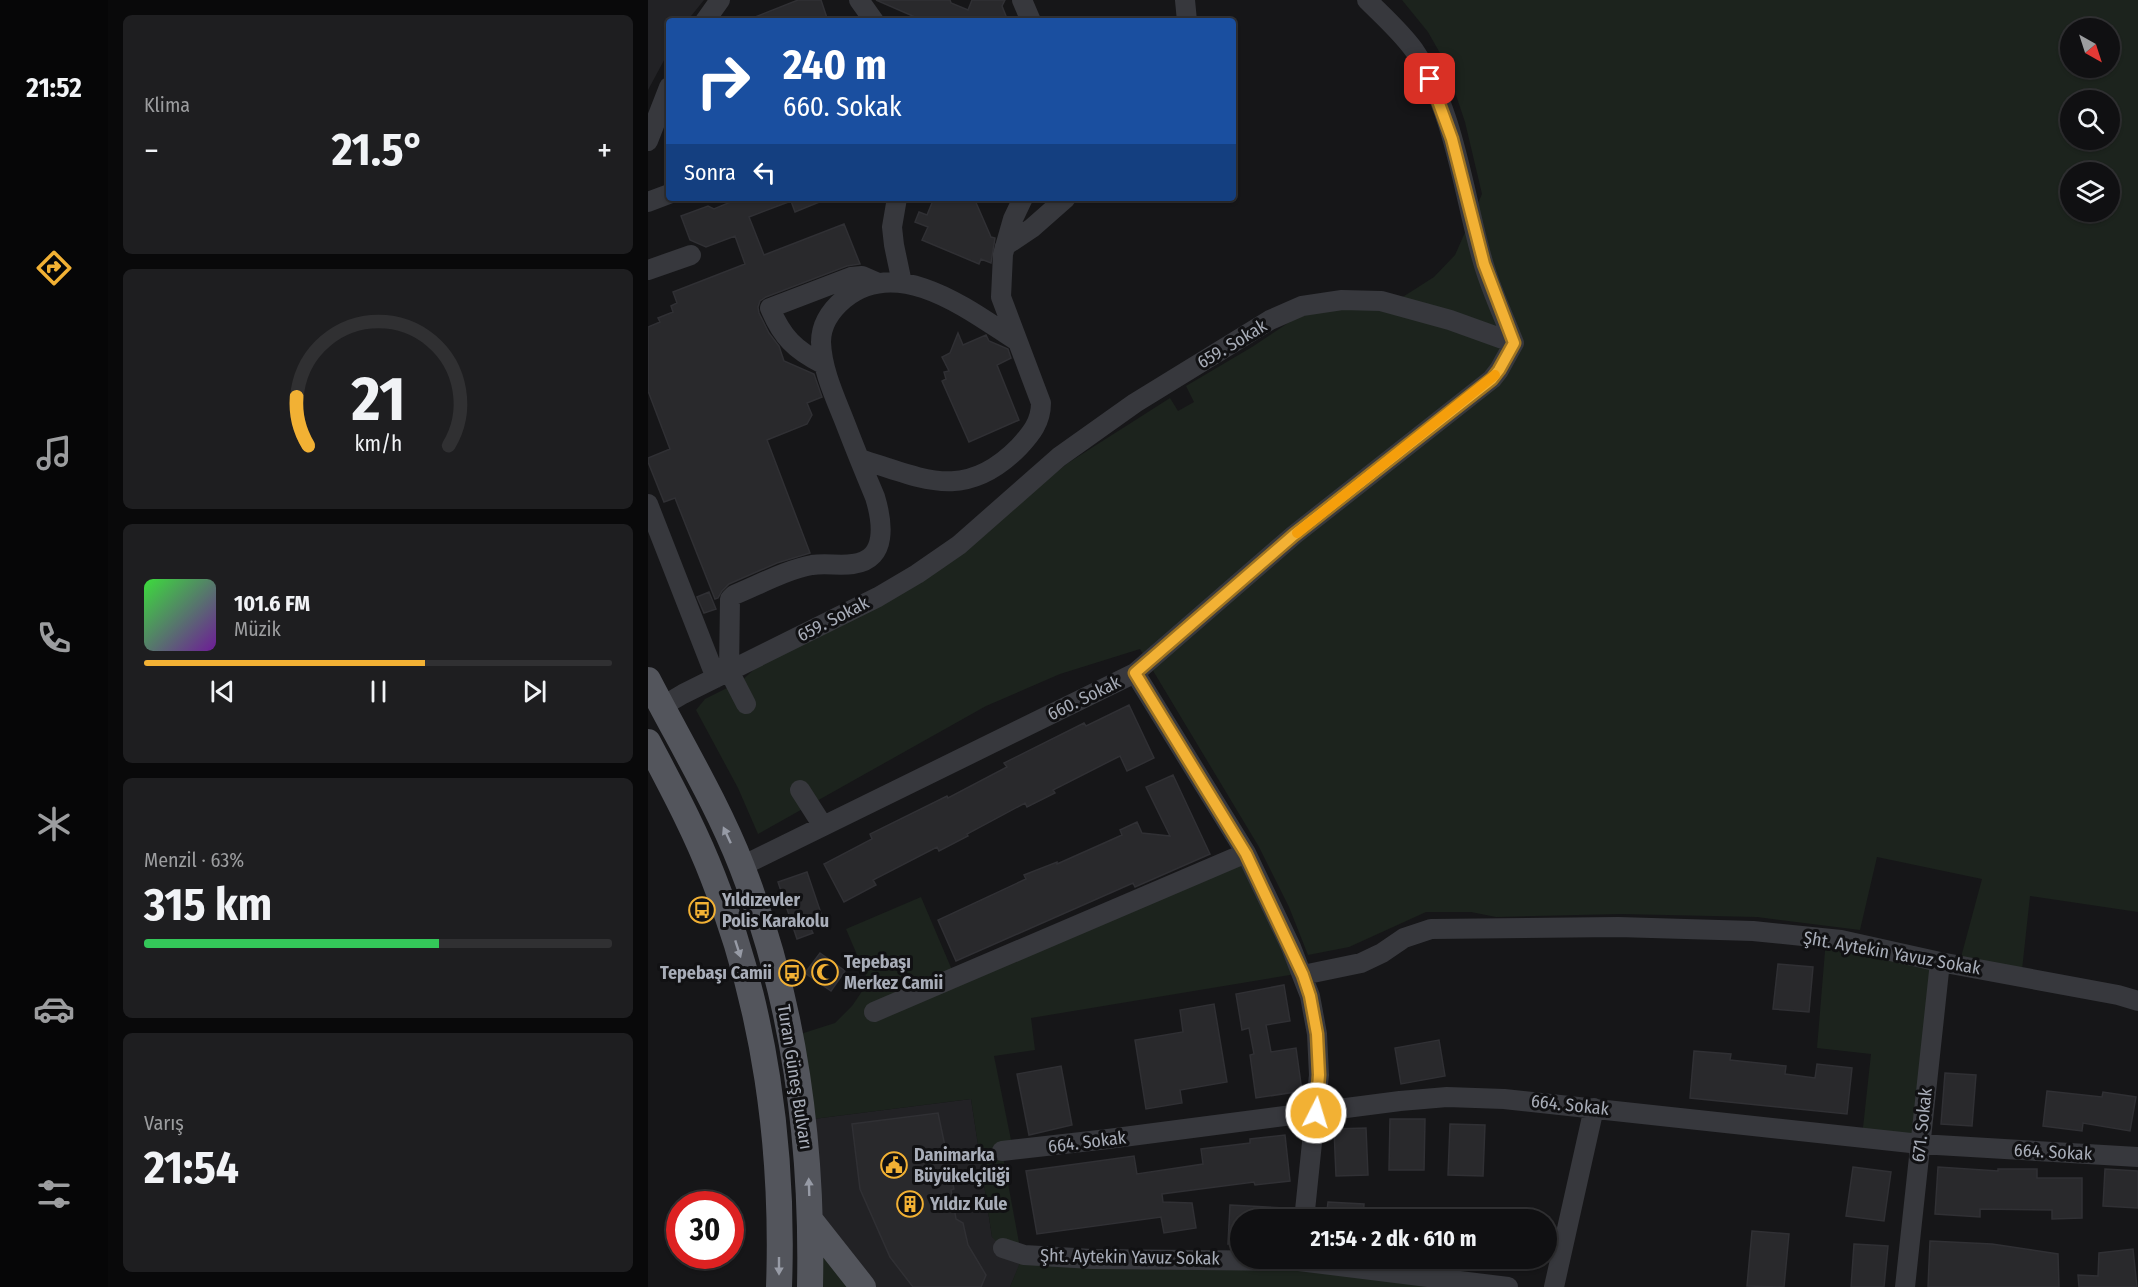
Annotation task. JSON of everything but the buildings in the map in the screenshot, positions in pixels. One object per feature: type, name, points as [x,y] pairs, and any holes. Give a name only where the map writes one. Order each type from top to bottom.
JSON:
[{"type":"main road","name":"Turan Güneş Bulvarı","points":[[648,680],[704,785],[742,866],[762,922],[791,1037],[805,1120],[811,1221],[810,1287]]},
{"type":"main road","name":"Turan Güneş Bulvarı","points":[[648,742],[680,802],[713,877],[744,969],[768,1086],[776,1153],[780,1214],[779,1287]]},
{"type":"main road","points":[[811,1221],[863,1287]]},
{"type":"street","points":[[707,18],[720,0]]},
{"type":"street","points":[[859,0],[872,18]]},
{"type":"street","points":[[1022,0],[1030,18]]},
{"type":"street","points":[[1185,0],[1187,18]]},
{"type":"street","points":[[1367,0],[1390,22],[1413,50],[1430,79],[1452,139],[1484,264],[1514,343]]},
{"type":"street","points":[[648,141],[662,118],[666,100]]},
{"type":"street","points":[[648,202],[666,195]]},
{"type":"street","points":[[896,201],[892,227],[902,284]]},
{"type":"street","points":[[860,459],[914,476],[943,482],[965,481],[984,475],[998,466],[1032,432],[1041,412],[1041,403],[1001,297],[1001,271],[1005,246],[1013,219],[1022,201]]},
{"type":"street","points":[[1005,246],[1032,228],[1063,201]]},
{"type":"street","points":[[648,270],[691,255]]},
{"type":"street","points":[[823,364],[805,355],[794,346],[783,333],[770,308],[851,277],[862,276],[879,284]]},
{"type":"street","points":[[722,674],[729,604],[734,595],[812,565],[863,562],[874,553],[880,544],[882,531],[880,516],[823,364],[821,340],[823,328],[837,306],[852,293],[868,285],[902,284],[930,290],[957,303],[1017,341]]},
{"type":"street","name":"659. Sokak","points":[[662,706],[878,597],[916,574],[959,545],[1059,457],[1135,403],[1270,320],[1302,306],[1342,300],[1381,301],[1450,320],[1514,343]]},
{"type":"street","name":"660. Sokak","points":[[742,866],[1135,673],[1294,535],[1492,379],[1514,343]]},
{"type":"street","points":[[648,504],[722,674],[746,704]]},
{"type":"street","points":[[1135,673],[1246,854],[1303,975],[1310,996],[1317,1034],[1319,1075],[1305,1209]]},
{"type":"street","points":[[800,790],[823,826]]},
{"type":"street","points":[[874,1012],[1246,854]]},
{"type":"street","name":"Şht. Aytekin Yavuz Sokak","points":[[1303,975],[1361,963],[1382,953],[1404,938],[1431,929],[1571,928],[1753,931],[1841,940],[1940,962],[2118,995],[2138,1001]]},
{"type":"street","name":"671. Sokak","points":[[1905,1287],[1940,962]]},
{"type":"street","name":"664. Sokak","points":[[1002,1151],[1447,1097],[1504,1099],[1920,1144],[2138,1157]]},
{"type":"street","points":[[1554,1287],[1594,1108]]},
{"type":"street","name":"Şht. Aytekin Yavuz Sokak","points":[[1003,1248],[1024,1254],[1092,1259],[1230,1260]]},
{"type":"street","name":"Şht. Aytekin Yavuz Sokak","points":[[1369,1269],[1508,1287]]},
{"type":"shaded area","points":[[648,0],[704,0],[689,18],[666,18],[666,57],[648,90]]},
{"type":"shaded area","points":[[1402,0],[2138,0],[2138,912],[2030,896],[2022,970],[1960,961],[1982,879],[1877,857],[1860,930],[1757,917],[1621,914],[1496,917],[1471,912],[1426,912],[1349,947],[1308,955],[1289,907],[1259,847],[1140,649],[1060,674],[986,706],[758,834],[738,788],[696,710],[705,699],[741,681],[766,659],[1010,509],[1068,463],[1170,398],[1178,411],[1194,402],[1186,386],[1252,347],[1309,309],[1387,307],[1434,277],[1455,255],[1482,194],[1465,122],[1445,62],[1428,32]]},
{"type":"shaded area","points":[[1246,853],[1302,973],[1031,1018],[1035,1050],[994,1056],[1013,1150],[1002,1151],[1020,1248],[1230,1263],[1230,1269],[1315,1269],[1428,1277],[1427,1287],[1010,1287],[1023,1255],[1003,1248],[992,1237],[971,1099],[805,1120],[791,1037],[835,1023],[852,1006],[865,987],[866,976],[846,929],[921,897],[955,977]]},
{"type":"shaded area","points":[[1826,939],[1940,962],[1920,1144],[1862,1137],[1871,1054],[1817,1048]]},
{"type":"shaded area","points":[[971,1099],[992,1237],[1024,1255],[1010,1287],[863,1287],[811,1221],[805,1120]]},
{"type":"shaded area","points":[[811,1221],[863,1287],[810,1287]]},
{"type":"slow traffic","points":[[1297,533],[1495,375]]},
{"type":"place","name":"Yıldızevler Polis Karakolu","points":[[702,910]]},
{"type":"place","name":"Tepebaşı Merkez Camii","points":[[825,972]]},
{"type":"place","name":"Tepebaşı Camii","points":[[792,973]]},
{"type":"place","name":"Danimarka Büyükelçiliği","points":[[894,1165]]},
{"type":"place","name":"Yıldız Kule","points":[[910,1204]]},
{"type":"route","points":[[1316,1113],[1319,1075],[1317,1034],[1310,996],[1303,975],[1246,854],[1135,673],[1294,535],[1492,379],[1514,343],[1484,264],[1452,139],[1430,79]]}]
